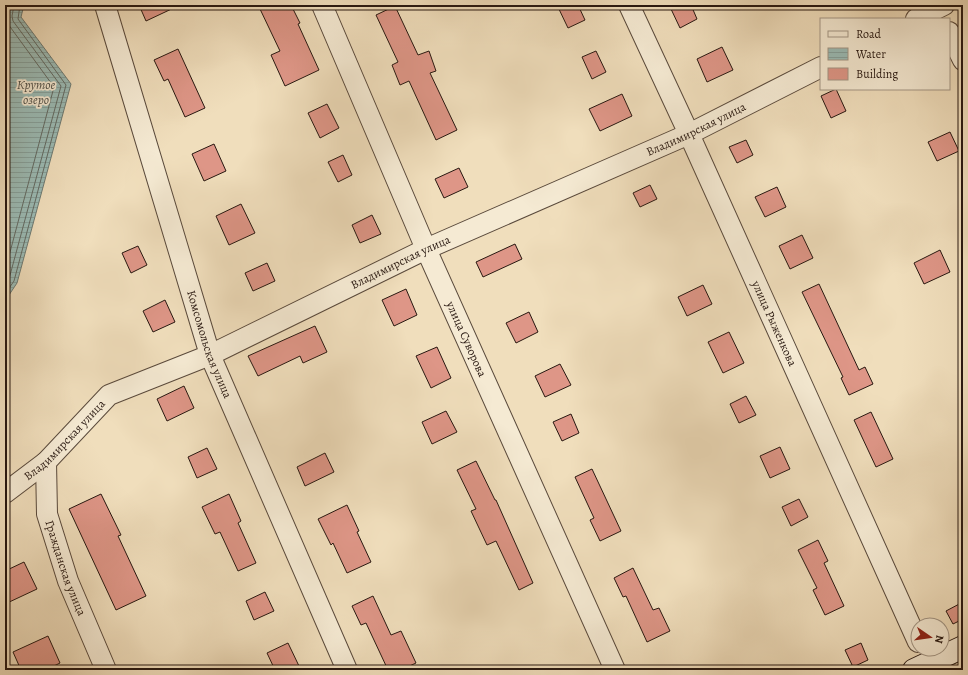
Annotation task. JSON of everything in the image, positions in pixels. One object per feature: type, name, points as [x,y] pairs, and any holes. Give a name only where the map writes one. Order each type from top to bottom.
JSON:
[{"type":"street","name":"Комсомольская улица","points":[[105,5],[210,355],[347,670]]},
{"type":"street","name":"улица Суворова","points":[[322,5],[426,249],[616,670]]},
{"type":"street","name":"улица Рыженкова","points":[[629,5],[689,134],[910,624]]},
{"type":"street","points":[[918,18],[940,9]]},
{"type":"street","points":[[950,34],[963,60]]},
{"type":"street","name":"Владимирская улица","points":[[5,493],[46,462],[109,394],[210,355],[426,249],[689,134],[820,68]]},
{"type":"street","name":"Гражданская улица","points":[[46,462],[47,514],[68,581],[106,670]]},
{"type":"street","points":[[923,663],[963,647]]},
{"type":"water","name":"Крутое озеро","points":[[5,5],[24,5],[21,17],[71,84],[17,283],[5,301]]},
{"type":"building","points":[[139,5],[180,5],[146,21]]},
{"type":"building","points":[[270,5],[291,5],[319,70],[285,86],[271,55],[280,51],[260,9]]},
{"type":"building","points":[[557,5],[578,5],[585,20],[568,28]]},
{"type":"building","points":[[678,5],[691,5],[697,19],[680,28],[671,9]]},
{"type":"building","points":[[395,6],[418,55],[429,51],[436,71],[430,73],[457,130],[436,140],[409,81],[400,85],[392,65],[398,62],[376,15]]},
{"type":"building","points":[[722,47],[733,70],[707,82],[697,59]]},
{"type":"building","points":[[178,49],[205,108],[185,117],[168,79],[164,81],[154,60]]},
{"type":"building","points":[[596,51],[606,72],[592,79],[582,57]]},
{"type":"building","points":[[836,90],[846,111],[831,118],[821,96]]},
{"type":"building","points":[[622,94],[632,116],[600,131],[589,109]]},
{"type":"building","points":[[327,104],[339,128],[320,138],[308,113]]},
{"type":"building","points":[[950,132],[959,151],[937,161],[928,142]]},
{"type":"building","points":[[746,140],[753,155],[737,163],[729,147]]},
{"type":"building","points":[[214,144],[226,171],[204,181],[192,154]]},
{"type":"building","points":[[343,155],[352,175],[338,182],[328,162]]},
{"type":"building","points":[[459,168],[468,187],[444,198],[435,179]]},
{"type":"building","points":[[650,185],[657,199],[640,207],[633,193]]},
{"type":"building","points":[[777,187],[786,207],[765,217],[755,197]]},
{"type":"building","points":[[241,204],[255,233],[229,245],[216,216]]},
{"type":"building","points":[[372,215],[381,234],[360,243],[352,225]]},
{"type":"building","points":[[802,235],[813,258],[790,269],[779,246]]},
{"type":"building","points":[[515,244],[522,259],[483,277],[476,262]]},
{"type":"building","points":[[138,246],[147,265],[131,273],[122,253]]},
{"type":"building","points":[[940,250],[950,272],[924,284],[914,263]]},
{"type":"building","points":[[267,263],[275,281],[253,291],[245,273]]},
{"type":"building","points":[[819,284],[859,370],[865,367],[873,384],[849,395],[841,378],[843,377],[802,292]]},
{"type":"building","points":[[703,285],[712,304],[687,316],[678,297]]},
{"type":"building","points":[[406,289],[417,315],[394,326],[382,300]]},
{"type":"building","points":[[165,300],[175,322],[153,332],[143,311]]},
{"type":"building","points":[[529,312],[538,332],[516,343],[506,323]]},
{"type":"building","points":[[315,326],[327,352],[303,363],[300,356],[258,376],[248,356]]},
{"type":"building","points":[[729,332],[744,363],[723,373],[708,342]]},
{"type":"building","points":[[437,347],[451,378],[431,388],[416,356]]},
{"type":"building","points":[[560,364],[571,385],[545,397],[535,376]]},
{"type":"building","points":[[184,386],[194,408],[167,421],[157,399]]},
{"type":"building","points":[[746,396],[756,415],[739,423],[730,404]]},
{"type":"building","points":[[446,411],[457,432],[432,444],[422,422]]},
{"type":"building","points":[[871,412],[893,459],[876,467],[854,420]]},
{"type":"building","points":[[571,414],[579,433],[562,441],[553,422]]},
{"type":"building","points":[[780,447],[790,469],[770,478],[760,456]]},
{"type":"building","points":[[207,448],[217,469],[197,478],[188,457]]},
{"type":"building","points":[[325,453],[334,472],[305,486],[297,467]]},
{"type":"building","points":[[476,461],[496,500],[533,583],[519,590],[496,541],[487,545],[471,511],[476,509],[457,470]]},
{"type":"building","points":[[592,469],[621,531],[600,541],[590,520],[594,518],[575,477]]},
{"type":"building","points":[[101,494],[121,535],[118,536],[146,596],[116,610],[69,509]]},
{"type":"building","points":[[229,494],[241,521],[238,523],[256,563],[238,571],[220,532],[215,534],[202,507]]},
{"type":"building","points":[[799,499],[808,517],[791,526],[782,507]]},
{"type":"building","points":[[347,505],[359,531],[357,532],[371,562],[347,573],[333,543],[331,545],[318,519]]},
{"type":"building","points":[[818,540],[828,561],[824,563],[844,606],[825,615],[813,590],[817,588],[798,550]]},
{"type":"building","points":[[24,562],[37,589],[5,604],[5,571]]},
{"type":"building","points":[[633,568],[653,610],[659,608],[670,631],[647,642],[626,596],[623,597],[614,578]]},
{"type":"building","points":[[265,592],[274,611],[254,620],[246,601]]},
{"type":"building","points":[[373,596],[391,635],[401,631],[416,663],[401,670],[388,670],[366,623],[361,625],[352,606]]},
{"type":"building","points":[[963,602],[963,619],[953,624],[946,611]]},
{"type":"building","points":[[48,636],[60,663],[46,670],[21,670],[13,652]]},
{"type":"building","points":[[288,643],[299,666],[291,670],[275,670],[267,653]]},
{"type":"building","points":[[861,643],[868,660],[853,667],[845,650]]}]
